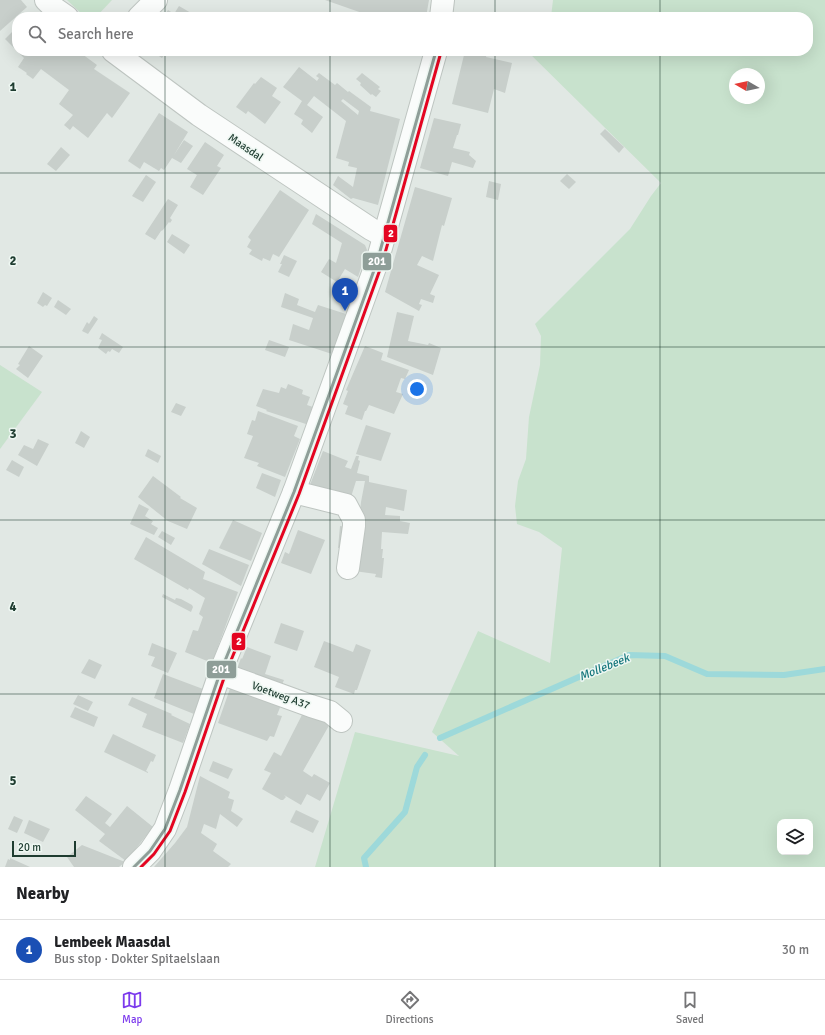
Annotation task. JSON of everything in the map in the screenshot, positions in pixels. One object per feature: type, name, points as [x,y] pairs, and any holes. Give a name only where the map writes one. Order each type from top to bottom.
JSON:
[{"type":"street","points":[[46,0],[60,12]]},
{"type":"street","points":[[144,12],[156,0]]},
{"type":"street","points":[[442,12],[443,0]]},
{"type":"street","name":"Maasdal","points":[[120,56],[199,115],[371,229],[384,236]]},
{"type":"street","points":[[134,867],[150,851],[165,829],[220,673],[294,492],[377,262],[435,56]]},
{"type":"street","points":[[294,492],[351,503],[354,526],[348,568]]},
{"type":"street","name":"Voetweg A37","points":[[220,673],[330,712],[341,721]]},
{"type":"green space","points":[[67,0],[112,0],[101,12],[80,12]]},
{"type":"green space","points":[[553,0],[825,0],[825,867],[315,867],[355,732],[459,756],[432,732],[478,631],[550,663],[562,548],[539,532],[517,524],[515,506],[518,481],[526,459],[529,417],[540,365],[541,336],[535,324],[630,229],[661,183],[532,56],[813,56],[813,12],[552,12]]},
{"type":"green space","points":[[0,365],[42,392],[0,449]]},
{"type":"building","points":[[0,0],[21,0],[27,7],[21,12],[12,12],[12,20],[0,31]]},
{"type":"building","points":[[325,0],[429,0],[427,12],[359,12]]},
{"type":"building","points":[[179,6],[189,12],[175,12]]},
{"type":"building","points":[[12,32],[12,46],[5,39]]},
{"type":"building","points":[[22,56],[85,56],[97,65],[94,69],[130,93],[112,118],[107,113],[88,138],[73,126],[70,130],[64,125],[73,115],[59,104],[69,90],[41,69],[33,79],[18,67],[24,58]]},
{"type":"building","points":[[464,56],[486,56],[512,63],[505,93],[494,89],[488,113],[452,104]]},
{"type":"building","points":[[299,67],[317,81],[319,78],[316,76],[319,73],[335,85],[337,83],[371,107],[370,111],[400,119],[378,205],[353,198],[351,199],[333,185],[338,176],[353,187],[357,168],[348,166],[349,162],[336,158],[346,121],[314,96],[307,105],[323,117],[312,133],[301,124],[303,120],[294,114],[302,101],[283,87]],"holes":[[[343,99],[359,111],[358,115],[341,101]]]},
{"type":"building","points":[[362,73],[380,87],[378,89],[381,91],[376,97],[372,94],[371,95],[356,79]]},
{"type":"building","points":[[261,77],[277,88],[272,96],[281,102],[265,124],[248,111],[246,114],[236,107],[254,83],[255,84]]},
{"type":"building","points":[[159,113],[188,132],[174,155],[184,140],[193,146],[181,163],[172,158],[164,170],[161,168],[159,171],[144,162],[140,169],[128,161]]},
{"type":"building","points":[[434,118],[461,124],[453,148],[470,152],[469,155],[476,161],[473,168],[452,162],[448,176],[420,168]]},
{"type":"building","points":[[605,129],[624,147],[619,153],[600,134]]},
{"type":"building","points":[[205,142],[224,155],[217,166],[221,168],[203,195],[190,187],[197,175],[187,169]]},
{"type":"building","points":[[61,147],[70,155],[56,171],[47,164]]},
{"type":"building","points":[[567,174],[576,182],[569,189],[560,181]]},
{"type":"building","points":[[146,175],[156,182],[143,202],[132,196]]},
{"type":"building","points":[[489,181],[501,184],[498,200],[486,197]]},
{"type":"building","points":[[415,187],[452,198],[444,226],[442,225],[433,261],[422,256],[417,265],[439,275],[430,294],[435,296],[433,303],[421,299],[419,304],[422,305],[419,311],[385,292]]},
{"type":"building","points":[[280,190],[309,210],[279,257],[273,254],[270,261],[263,258],[262,261],[249,254],[252,250],[247,247],[251,240],[248,237]]},
{"type":"building","points":[[168,199],[178,205],[170,218],[172,220],[161,231],[155,240],[145,234]]},
{"type":"building","points":[[316,214],[365,245],[367,250],[358,277],[345,269],[337,282],[321,272],[329,259],[336,263],[342,243],[312,224]]},
{"type":"building","points":[[172,234],[190,245],[184,254],[167,242]]},
{"type":"building","points":[[284,255],[297,261],[289,277],[278,272]]},
{"type":"building","points":[[43,292],[52,298],[47,306],[45,305],[43,307],[37,303]]},
{"type":"building","points":[[285,293],[299,299],[297,305],[315,312],[318,305],[346,314],[332,354],[289,340],[293,324],[309,330],[313,318],[281,307]]},
{"type":"building","points":[[58,300],[71,309],[66,315],[54,307]]},
{"type":"building","points":[[397,312],[414,316],[408,341],[428,345],[429,343],[441,348],[433,375],[387,357]]},
{"type":"building","points":[[94,316],[98,319],[88,334],[82,331],[87,322],[89,324]]},
{"type":"building","points":[[102,333],[123,347],[119,353],[112,349],[106,354],[98,348],[102,340],[99,339]]},
{"type":"building","points":[[269,340],[289,347],[285,357],[265,350]]},
{"type":"building","points":[[29,346],[43,356],[28,378],[16,369],[20,365],[18,364]]},
{"type":"building","points":[[365,346],[383,353],[381,360],[409,370],[405,379],[401,378],[396,392],[403,394],[394,414],[369,405],[362,420],[345,414],[348,406],[343,404],[348,391],[346,390]]},
{"type":"building","points":[[288,384],[303,390],[302,394],[310,397],[307,405],[316,408],[309,425],[266,411],[267,410],[256,406],[263,389],[279,393],[281,387],[286,389]]},
{"type":"building","points":[[176,403],[186,407],[181,416],[171,412]]},
{"type":"building","points":[[258,411],[298,426],[294,436],[300,439],[285,477],[257,466],[259,463],[244,458],[253,436],[247,434],[252,420],[255,421]]},
{"type":"building","points":[[366,425],[391,433],[381,461],[356,454]]},
{"type":"building","points":[[81,431],[90,437],[84,448],[75,443]]},
{"type":"building","points":[[38,439],[49,444],[37,466],[18,455],[24,445],[33,449]]},
{"type":"building","points":[[148,449],[161,456],[158,463],[145,456]]},
{"type":"building","points":[[323,451],[348,461],[345,467],[351,469],[356,456],[359,456],[358,460],[360,461],[357,473],[369,476],[369,482],[407,490],[404,511],[386,507],[385,515],[400,516],[400,521],[410,523],[408,534],[382,532],[381,549],[383,549],[382,558],[384,558],[382,578],[375,577],[376,574],[354,571],[361,502],[365,481],[356,481],[351,497],[308,490]]},
{"type":"building","points":[[12,460],[24,467],[19,477],[6,470]]},
{"type":"building","points":[[262,473],[281,480],[275,497],[256,488]]},
{"type":"building","points":[[153,476],[181,497],[180,498],[197,508],[187,529],[168,521],[138,497]]},
{"type":"building","points":[[139,504],[149,509],[145,516],[153,521],[151,524],[158,528],[154,535],[130,524]]},
{"type":"building","points":[[233,520],[262,533],[251,561],[219,548]]},
{"type":"building","points":[[340,526],[351,528],[349,549],[338,548]]},
{"type":"building","points":[[298,530],[325,540],[311,574],[281,563],[285,552],[289,554]]},
{"type":"building","points":[[162,531],[175,538],[171,545],[158,537]]},
{"type":"building","points":[[146,537],[205,572],[203,579],[238,592],[212,663],[185,652],[193,630],[198,631],[203,617],[199,614],[205,598],[134,559]]},
{"type":"building","points":[[209,549],[249,565],[241,586],[202,564]]},
{"type":"building","points":[[163,594],[175,600],[176,598],[181,599],[192,605],[193,607],[191,612],[162,597]]},
{"type":"building","points":[[281,623],[304,631],[297,651],[274,643]]},
{"type":"building","points":[[324,641],[353,652],[356,644],[371,650],[357,690],[355,690],[354,694],[335,687],[339,677],[314,667]]},
{"type":"building","points":[[152,643],[177,653],[168,673],[151,666],[155,657],[148,655]]},
{"type":"building","points":[[247,647],[271,656],[265,674],[284,680],[280,689],[236,672]]},
{"type":"building","points":[[89,659],[102,665],[95,679],[81,673]]},
{"type":"building","points":[[163,674],[203,689],[194,714],[154,698]]},
{"type":"building","points":[[233,680],[283,700],[277,715],[282,716],[274,737],[270,736],[267,741],[218,723]]},
{"type":"building","points":[[78,695],[93,702],[88,711],[73,704]]},
{"type":"building","points":[[132,697],[172,714],[171,715],[190,724],[183,743],[142,727],[147,714],[128,705]]},
{"type":"building","points":[[75,707],[98,717],[94,727],[70,717]]},
{"type":"building","points":[[305,709],[331,722],[303,771],[312,777],[314,774],[330,783],[320,801],[307,794],[301,805],[284,795],[286,797],[281,800],[262,789],[271,773],[264,770],[274,752],[281,756]]},
{"type":"building","points":[[113,734],[156,755],[146,771],[148,773],[104,752]]},
{"type":"building","points":[[213,761],[233,769],[228,779],[209,771]]},
{"type":"building","points":[[200,776],[230,792],[228,798],[234,800],[231,811],[243,819],[237,827],[220,814],[216,829],[204,824],[201,833],[217,844],[213,851],[231,864],[228,867],[154,867],[187,827]]},
{"type":"building","points":[[86,796],[112,814],[105,823],[110,827],[127,806],[153,827],[126,861],[99,841],[105,834],[75,810]]},
{"type":"building","points":[[296,810],[319,821],[313,833],[290,822]]},
{"type":"building","points":[[14,816],[23,820],[17,833],[8,829]]},
{"type":"building","points":[[29,820],[50,829],[43,842],[24,833]]},
{"type":"building","points":[[82,845],[125,862],[119,867],[74,867],[67,857]]},
{"type":"building","points":[[10,858],[30,867],[5,867],[8,859],[10,860]]},
{"type":"waterway","name":"Mollebeek","points":[[440,738],[629,655],[665,656],[707,674],[784,675],[825,669]]},
{"type":"waterway","name":"Mollebeek","points":[[366,867],[364,858],[405,812],[417,767],[425,755]]},
{"type":"transit line","name":"201","points":[[134,867],[150,851],[165,829],[220,673],[294,492],[377,262],[435,56]]},
{"type":"transit line","name":"2","points":[[141,867],[154,854],[170,831],[225,675],[299,494],[382,264],[440,56]]},
{"type":"place","name":"Lembeek Maasdal","points":[[345,311]]}]
